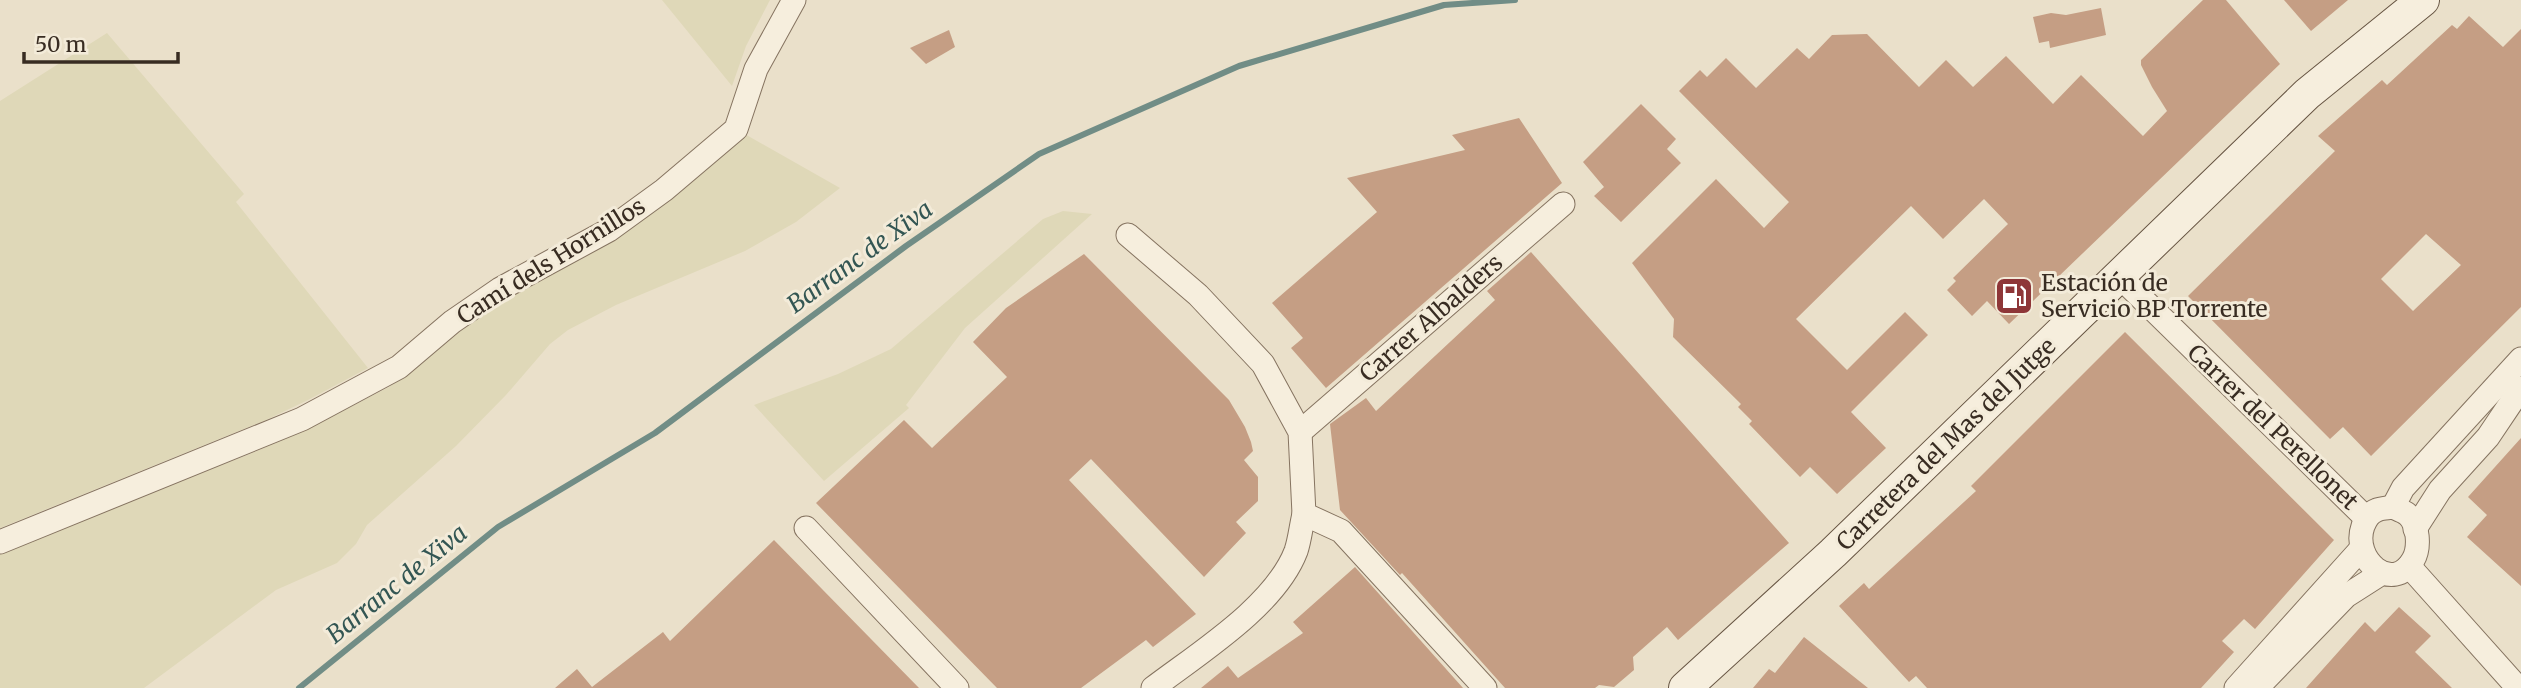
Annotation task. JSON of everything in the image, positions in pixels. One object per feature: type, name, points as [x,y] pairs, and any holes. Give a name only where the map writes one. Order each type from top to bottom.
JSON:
[{"type":"street","name":"Camí dels Hornillos","points":[[0,542],[302,419],[399,367],[452,322],[500,289],[609,230],[664,190],[736,128],[756,69],[794,0]]},
{"type":"street","name":"Carretera del Mas del Jutge","points":[[1685,688],[1833,553],[2307,94],[2423,0]]},
{"type":"street","name":"Carrer Albalders","points":[[1300,432],[1563,204]]},
{"type":"street","points":[[1128,235],[1198,295],[1263,364],[1300,432],[1304,514],[1296,550],[1290,562],[1251,612],[1153,688]]},
{"type":"street","name":"Carrer del Perellonet","points":[[2120,277],[2366,518]]},
{"type":"street","points":[[2393,507],[2403,488],[2521,359]]},
{"type":"street","points":[[2415,529],[2440,490],[2488,438],[2521,388]]},
{"type":"street","points":[[2393,507],[2407,514],[2414,522],[2416,549],[2409,566],[2394,574],[2382,573],[2369,565],[2361,549],[2360,535],[2366,518],[2377,510],[2393,507]]},
{"type":"street","points":[[1304,514],[1341,531],[1485,688]]},
{"type":"street","points":[[806,528],[957,688]]},
{"type":"street","points":[[2236,688],[2361,549]]},
{"type":"street","points":[[2409,566],[2518,688]]},
{"type":"street","points":[[2257,688],[2346,596],[2382,573]]},
{"type":"shaded area","points":[[662,0],[770,0],[746,46],[732,86]]},
{"type":"shaded area","points":[[107,33],[244,194],[236,202],[368,368],[266,420],[0,528],[0,101]]},
{"type":"shaded area","points":[[736,129],[840,188],[796,222],[745,251],[616,305],[568,330],[550,344],[506,395],[456,446],[367,525],[356,544],[337,563],[276,590],[144,688],[0,688],[0,553],[76,520],[250,454],[389,387],[488,306],[555,266],[617,239],[641,221]]},
{"type":"shaded area","points":[[1063,211],[1092,214],[965,328],[906,405],[909,408],[824,481],[754,405],[838,374],[891,349],[1043,219]]},
{"type":"building","points":[[2203,0],[2226,0],[2280,64],[2009,324],[1987,301],[1972,316],[1947,290],[1956,281],[1953,278],[2008,224],[1984,199],[1943,239],[1911,206],[1796,319],[1847,370],[1905,312],[1928,335],[1851,412],[1886,448],[1837,494],[1810,467],[1800,477],[1749,424],[1752,421],[1738,407],[1741,404],[1673,337],[1674,319],[1632,263],[1716,179],[1764,228],[1789,202],[1679,91],[1700,70],[1707,77],[1726,58],[1756,88],[1797,48],[1809,59],[1832,35],[1867,34],[1919,87],[1946,60],[1973,87],[2006,56],[2053,104],[2081,75],[2143,136],[2167,111],[2152,87],[2141,60]]},
{"type":"building","points":[[2284,0],[2348,0],[2311,31]]},
{"type":"building","points":[[2101,8],[2106,35],[2050,48],[2049,41],[2039,43],[2033,17],[2051,13],[2066,15]]},
{"type":"building","points":[[2469,16],[2503,47],[2521,29],[2521,307],[2371,456],[2343,427],[2330,439],[2188,296],[2335,151],[2318,136],[2382,80],[2387,85],[2452,25],[2457,29]],"holes":[[[2426,234],[2461,265],[2413,311],[2381,279]]]},
{"type":"building","points":[[949,30],[955,47],[926,64],[910,48]]},
{"type":"building","points":[[1641,104],[1676,139],[1667,149],[1681,163],[1621,222],[1594,196],[1604,187],[1583,162]]},
{"type":"building","points":[[1519,118],[1562,183],[1326,388],[1291,348],[1303,338],[1272,303],[1377,212],[1347,178],[1465,150],[1452,135]]},
{"type":"building","points":[[1531,252],[1789,543],[1678,640],[1667,627],[1633,657],[1634,670],[1614,687],[1599,685],[1595,688],[1505,688],[1402,573],[1400,575],[1340,510],[1330,424],[1366,398],[1376,411],[1495,300],[1487,291]]},
{"type":"building","points":[[1084,254],[1229,400],[1251,442],[1253,451],[1244,460],[1258,477],[1258,501],[1236,522],[1246,533],[1204,577],[1091,459],[1069,480],[1196,614],[1153,647],[1146,640],[1081,688],[997,688],[816,503],[904,420],[932,448],[1007,377],[973,342],[1006,308]]},
{"type":"building","points":[[2125,332],[2334,540],[2255,629],[2244,619],[2222,641],[2234,652],[2201,688],[1927,688],[1916,676],[1909,682],[1839,606],[1864,583],[1869,589],[1976,491],[1971,486]]},
{"type":"building","points":[[2521,438],[2521,586],[2467,537],[2487,515],[2468,497]]},
{"type":"building","points":[[774,540],[919,688],[555,688],[577,669],[592,687],[663,632],[670,641]]},
{"type":"building","points":[[1355,567],[1463,688],[1201,688],[1228,666],[1238,678],[1303,633],[1293,622]]},
{"type":"building","points":[[2399,607],[2431,636],[2415,652],[2452,688],[2306,688],[2365,622],[2375,632]]},
{"type":"building","points":[[1804,637],[1868,688],[1753,688],[1769,669],[1775,673]]},
{"type":"waterway","name":"Barranc de Xiva","points":[[299,688],[498,527],[655,433],[906,246],[1039,154],[1239,66],[1444,5],[1515,0]]},
{"type":"place","name":"Estación de Servicio BP Torrente","points":[[2014,296]]}]
